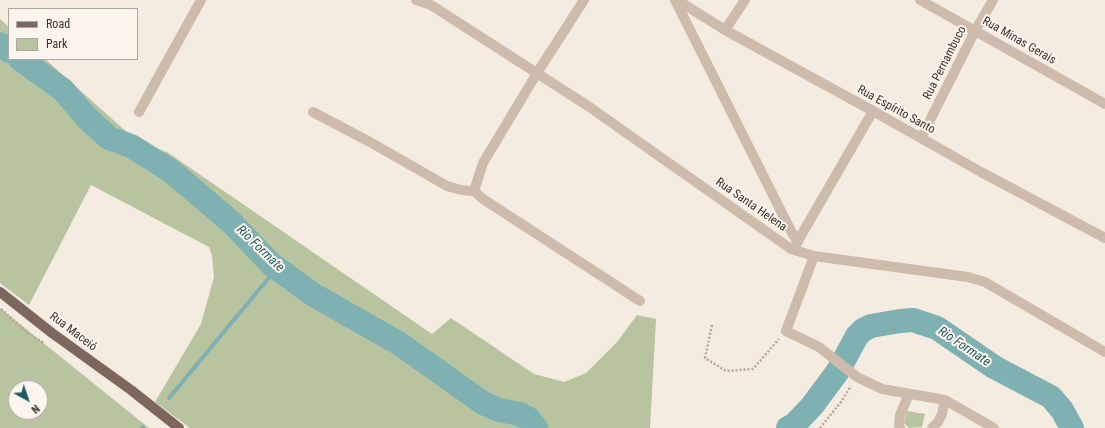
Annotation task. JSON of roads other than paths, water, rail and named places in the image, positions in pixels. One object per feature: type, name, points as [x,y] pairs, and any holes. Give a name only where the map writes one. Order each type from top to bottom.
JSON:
[{"type":"main road","name":"Rua Maceió","points":[[0,292],[52,333],[131,390],[179,428]]},
{"type":"street","points":[[139,112],[201,0]]},
{"type":"street","name":"Rua Santa Helena","points":[[416,0],[431,5],[594,110],[791,249],[795,246],[814,256],[968,277],[986,282],[1105,352]]},
{"type":"street","points":[[474,191],[483,163],[537,73],[584,0]]},
{"type":"street","points":[[676,0],[792,233],[795,246]]},
{"type":"street","name":"Rua Espírito Santo","points":[[676,0],[725,30],[981,172],[1105,238]]},
{"type":"street","points":[[725,30],[745,0]]},
{"type":"street","name":"Rua Minas Gerais","points":[[920,0],[1105,104]]},
{"type":"street","name":"Rua Pernambuco","points":[[921,138],[975,31],[993,0]]},
{"type":"street","points":[[795,246],[873,111]]},
{"type":"street","points":[[313,112],[370,142],[447,186],[461,190],[474,191],[483,199],[640,301]]},
{"type":"street","points":[[814,256],[786,331],[818,347],[856,377],[882,389],[945,400],[994,428]]},
{"type":"street","points":[[900,428],[900,415],[909,394]]},
{"type":"street","points":[[932,428],[938,422],[942,414],[945,400]]},
{"type":"waterway","name":"Rio Formate","points":[[0,44],[8,50]]},
{"type":"waterway","name":"Rio Formate","points":[[21,60],[63,90],[87,118],[109,138],[131,146],[171,171],[231,222],[271,264],[312,294],[400,344],[483,403],[499,410],[520,414],[529,419],[536,428]]},
{"type":"waterway","points":[[169,398],[277,268]]},
{"type":"waterway","name":"Rio Formate","points":[[788,428],[794,425],[812,406],[838,371],[857,336],[863,330],[871,326],[913,320],[937,328],[994,367],[1051,397],[1062,410],[1072,428]]}]
